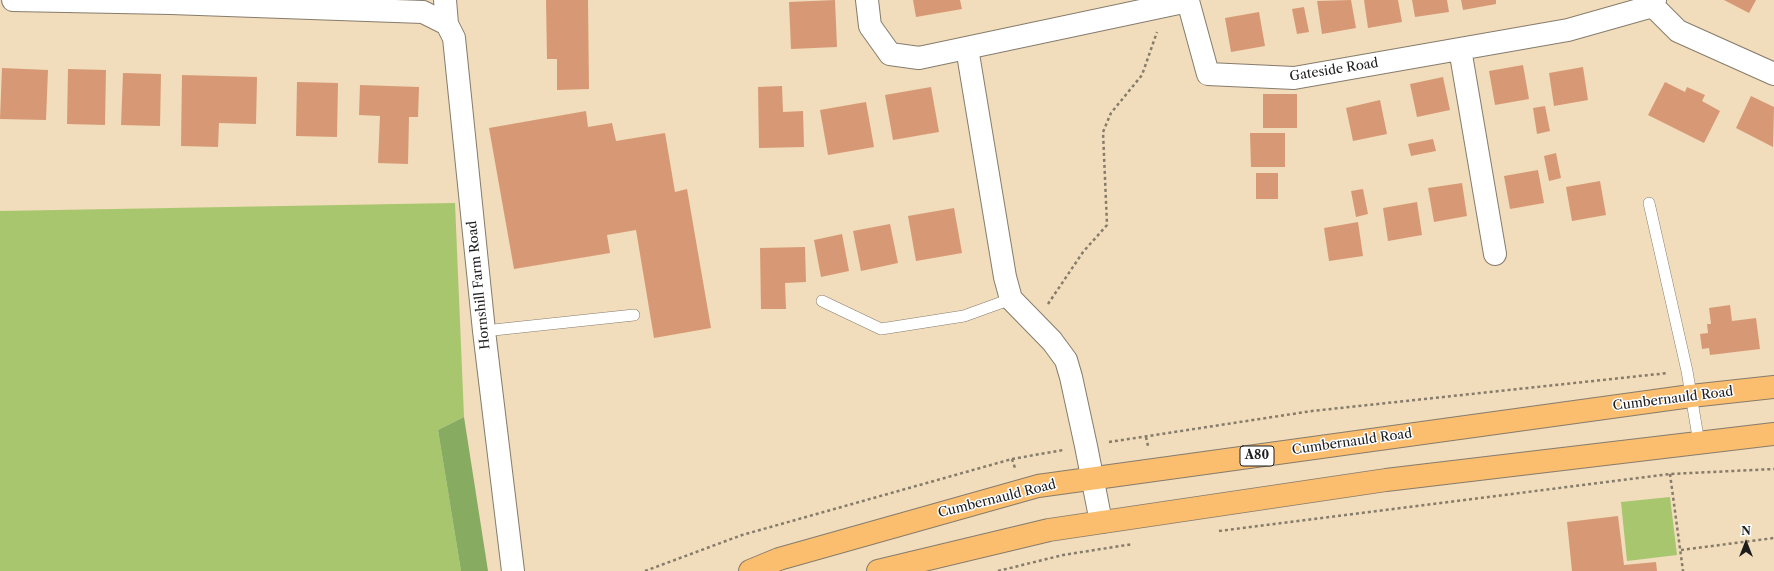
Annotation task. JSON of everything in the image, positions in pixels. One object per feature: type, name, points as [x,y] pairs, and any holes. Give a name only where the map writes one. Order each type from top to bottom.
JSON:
[{"type":"main road","name":"Cumbernauld Road","points":[[750,571],[779,559],[1038,486],[1691,396],[1774,387]]},
{"type":"main road","points":[[878,571],[1049,530],[1101,522],[1386,480],[1774,434]]},
{"type":"street","points":[[13,0],[171,3],[423,12],[447,24]]},
{"type":"street","name":"Hornshill Farm Road","points":[[445,0],[447,24],[454,38],[484,331],[513,571]]},
{"type":"street","name":"Gateside Road","points":[[867,0],[870,26],[890,54],[919,58],[967,48],[1118,8],[1167,6],[1188,1],[1208,74],[1294,78],[1568,30],[1654,3]]},
{"type":"street","points":[[1654,3],[1678,31],[1774,74]]},
{"type":"street","points":[[967,48],[1005,277],[1011,299],[1052,341],[1066,360],[1075,392],[1101,522]]},
{"type":"street","points":[[1460,49],[1495,254]]},
{"type":"lane","points":[[1649,202],[1687,371],[1699,444]]},
{"type":"lane","points":[[822,301],[881,329],[964,316],[1011,299]]},
{"type":"lane","points":[[484,331],[634,315]]},
{"type":"path","points":[[1034,324],[1083,252],[1107,225],[1103,132],[1111,113],[1142,75],[1167,6]]},
{"type":"path","points":[[1218,531],[1670,474],[1774,469]]},
{"type":"path","points":[[1670,474],[1684,571]]},
{"type":"path","points":[[1681,550],[1774,538]]},
{"type":"path","points":[[998,571],[1063,555],[1140,543]]},
{"type":"green space","points":[[455,203],[464,417],[438,430],[461,571],[0,571],[0,211]]},
{"type":"green space","points":[[464,417],[488,571],[461,571],[438,430]]},
{"type":"green space","points":[[1670,497],[1677,555],[1627,561],[1621,502]]},
{"type":"building","points":[[546,0],[588,0],[589,89],[557,90],[557,59],[547,59]]},
{"type":"building","points":[[835,0],[837,47],[791,49],[789,2]]},
{"type":"building","points":[[913,0],[960,0],[962,9],[916,17]]},
{"type":"building","points":[[1351,0],[1356,28],[1322,34],[1317,1]]},
{"type":"building","points":[[1364,0],[1398,0],[1402,22],[1368,28]]},
{"type":"building","points":[[1412,0],[1447,0],[1449,12],[1415,17]]},
{"type":"building","points":[[1461,0],[1496,0],[1496,4],[1463,10]]},
{"type":"building","points":[[1724,0],[1756,0],[1749,13]]},
{"type":"building","points":[[1304,7],[1309,32],[1297,34],[1292,9]]},
{"type":"building","points":[[1259,12],[1265,46],[1231,52],[1225,18]]},
{"type":"building","points":[[1523,65],[1529,99],[1495,105],[1489,71]]},
{"type":"building","points":[[1583,67],[1588,100],[1554,106],[1549,73]]},
{"type":"building","points":[[2,68],[48,70],[46,120],[0,119]]},
{"type":"building","points":[[68,69],[106,70],[105,125],[67,124]]},
{"type":"building","points":[[123,73],[161,74],[160,126],[121,125]]},
{"type":"building","points":[[182,75],[257,77],[256,124],[219,123],[218,147],[181,146]]},
{"type":"building","points":[[1443,77],[1450,110],[1417,117],[1410,84]]},
{"type":"building","points":[[297,82],[338,83],[337,137],[296,136]]},
{"type":"building","points":[[1665,82],[1685,92],[1687,87],[1705,95],[1702,101],[1720,111],[1704,143],[1648,115]]},
{"type":"building","points":[[360,85],[419,87],[418,117],[409,117],[408,164],[378,163],[380,116],[359,115]]},
{"type":"building","points":[[782,86],[783,112],[803,111],[804,147],[759,148],[758,87]]},
{"type":"building","points":[[931,87],[939,132],[893,140],[885,95]]},
{"type":"building","points":[[1263,94],[1297,94],[1297,128],[1263,128]]},
{"type":"building","points":[[1751,96],[1774,107],[1773,147],[1736,128]]},
{"type":"building","points":[[1380,100],[1387,134],[1353,141],[1346,108]]},
{"type":"building","points":[[866,102],[874,147],[828,155],[820,110]]},
{"type":"building","points":[[1545,106],[1550,131],[1537,134],[1533,108]]},
{"type":"building","points":[[586,111],[588,127],[612,123],[616,141],[665,133],[675,192],[687,189],[711,328],[654,338],[636,230],[607,235],[610,253],[514,269],[489,128]]},
{"type":"building","points":[[1250,133],[1285,133],[1285,167],[1251,167]]},
{"type":"building","points":[[1433,139],[1436,151],[1411,156],[1408,144]]},
{"type":"building","points":[[1556,153],[1561,178],[1549,181],[1544,156]]},
{"type":"building","points":[[1538,170],[1544,203],[1510,209],[1504,176]]},
{"type":"building","points":[[1256,173],[1278,173],[1278,199],[1256,199]]},
{"type":"building","points":[[1600,181],[1606,215],[1572,221],[1566,187]]},
{"type":"building","points":[[1462,183],[1467,216],[1434,222],[1428,188]]},
{"type":"building","points":[[1363,189],[1368,214],[1356,217],[1351,191]]},
{"type":"building","points":[[1417,202],[1422,235],[1388,241],[1383,208]]},
{"type":"building","points":[[954,208],[962,253],[916,261],[908,216]]},
{"type":"building","points":[[1358,222],[1363,256],[1329,261],[1324,228]]},
{"type":"building","points":[[890,224],[898,263],[861,271],[853,231]]},
{"type":"building","points":[[842,234],[849,271],[821,277],[814,240]]},
{"type":"building","points":[[805,247],[806,282],[785,283],[786,309],[761,309],[760,248]]},
{"type":"building","points":[[1730,305],[1732,321],[1756,318],[1760,349],[1710,355],[1709,348],[1702,349],[1700,334],[1708,333],[1707,324],[1711,324],[1709,308]]},
{"type":"building","points":[[1618,516],[1624,565],[1656,562],[1657,571],[1572,571],[1567,522]]}]
